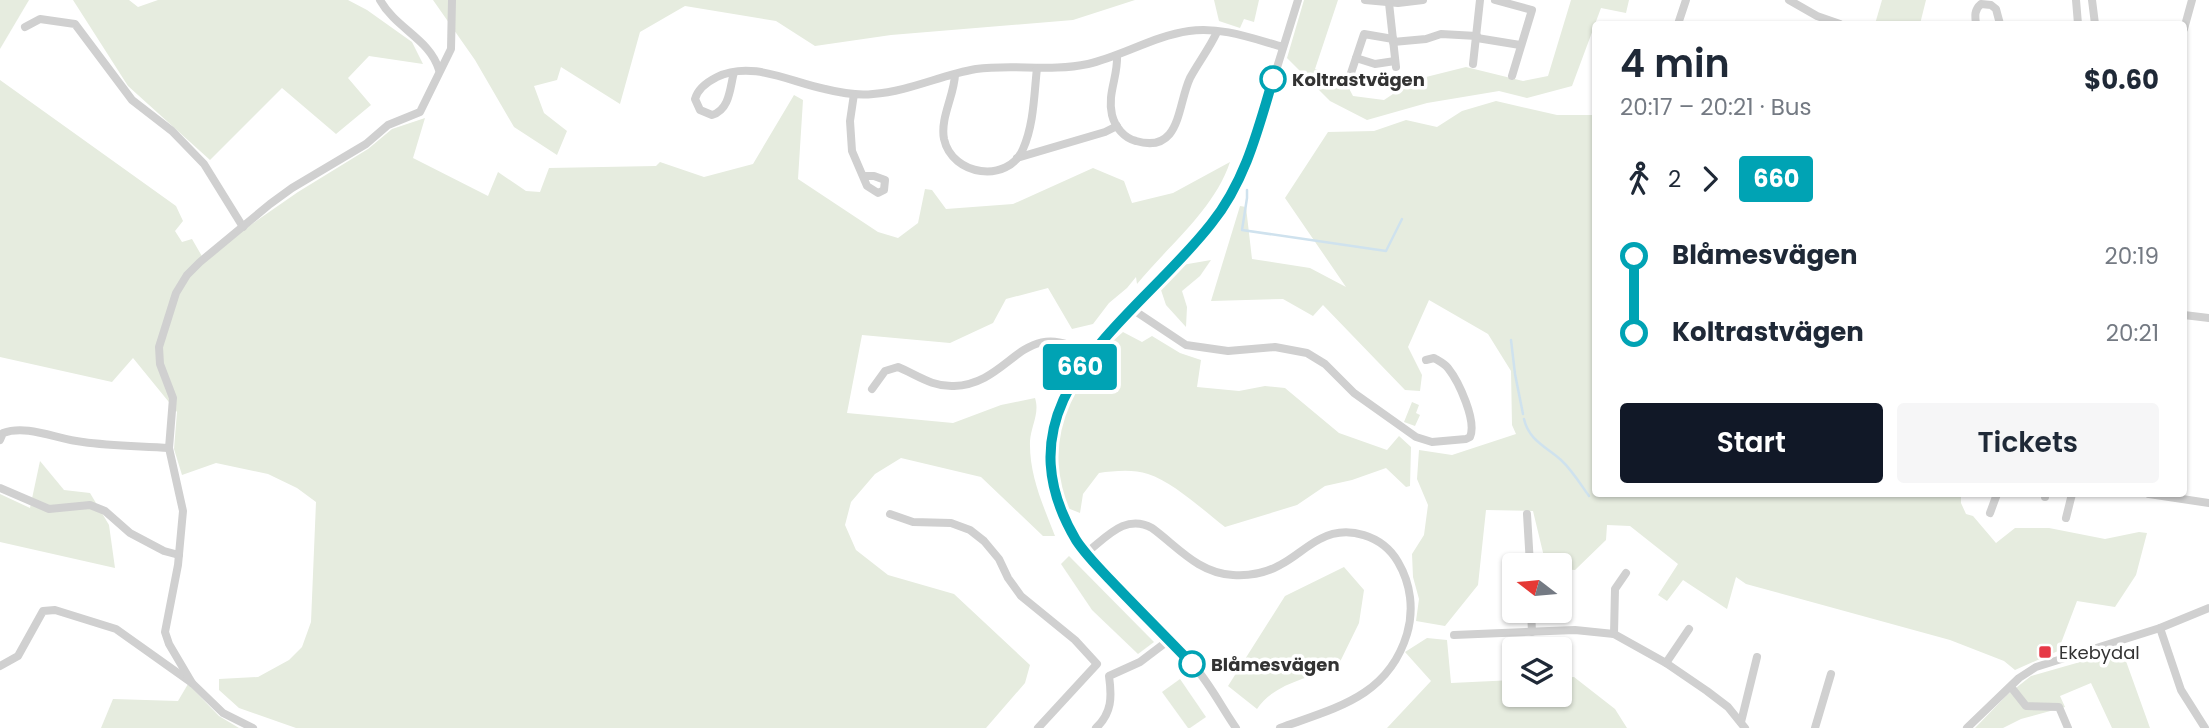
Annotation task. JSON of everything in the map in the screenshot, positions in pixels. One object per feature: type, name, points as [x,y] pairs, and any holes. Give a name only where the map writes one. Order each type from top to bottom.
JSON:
[{"type":"street","points":[[380,0],[388,13],[435,55],[439,70]]},
{"type":"street","points":[[192,682],[169,644],[165,632],[179,555],[183,511],[169,448],[173,398],[160,364],[159,347],[176,293],[187,275],[292,188],[366,144],[388,125],[421,112],[451,49],[452,0]]},
{"type":"street","points":[[1236,728],[1196,668],[1086,553],[1065,518],[1056,493],[1051,451],[1057,416],[1065,394],[1089,355],[1211,224],[1236,187],[1251,151],[1298,0]]},
{"type":"street","points":[[1365,0],[1418,1]]},
{"type":"street","points":[[1473,64],[1480,0]]},
{"type":"street","points":[[1495,0],[1532,10],[1512,76]]},
{"type":"street","points":[[1679,21],[1686,0]]},
{"type":"street","points":[[1789,0],[1819,20]]},
{"type":"street","points":[[2076,0],[2078,21]]},
{"type":"street","points":[[2092,0],[2095,21]]},
{"type":"street","points":[[2186,21],[2192,0]]},
{"type":"street","points":[[1356,58],[1375,64],[1396,64],[1393,2]]},
{"type":"street","points":[[1976,21],[1975,14],[1980,4],[1991,5],[1996,9],[1999,21]]},
{"type":"street","points":[[25,27],[40,19],[75,24],[132,100],[172,131],[204,164],[243,227]]},
{"type":"street","points":[[734,72],[726,103],[720,112],[712,115],[700,110],[695,103],[698,91],[711,80],[734,72],[741,70],[761,72],[823,89],[854,94],[903,91],[972,70],[1073,66],[1117,56],[1188,31],[1217,32],[1283,47]]},
{"type":"street","points":[[1117,56],[1110,99],[1117,126],[1132,140],[1155,144],[1167,138],[1175,126],[1192,74],[1208,52],[1217,32]]},
{"type":"street","points":[[1350,76],[1364,34],[1393,41],[1426,40],[1441,34],[1520,45]]},
{"type":"street","points":[[1017,158],[1023,149],[1033,109],[1037,68]]},
{"type":"street","points":[[955,75],[943,130],[950,152],[959,164],[973,170],[1001,168],[1017,158],[1117,126]]},
{"type":"street","points":[[854,94],[850,121],[852,151],[864,177]]},
{"type":"street","points":[[1132,309],[1186,345],[1246,352],[1275,347],[1307,354],[1325,364],[1354,393],[1416,437],[1432,442],[1470,437],[1472,430],[1462,393],[1444,365],[1432,358],[1426,360]]},
{"type":"street","points":[[2187,315],[2209,318]]},
{"type":"street","points":[[872,389],[885,371],[891,368],[898,368],[924,381],[942,386],[970,384],[1000,369],[1021,351],[1044,342],[1065,343],[1089,355]]},
{"type":"street","points":[[0,440],[3,433],[11,430],[56,435],[80,442],[169,448]]},
{"type":"street","points":[[0,488],[50,509],[90,505],[105,511],[130,533],[164,551],[179,555]]},
{"type":"street","points":[[1990,513],[1996,497]]},
{"type":"street","points":[[2066,518],[2071,497]]},
{"type":"street","points":[[2169,497],[2209,503]]},
{"type":"street","points":[[890,514],[913,522],[951,523],[970,530],[984,541],[999,559],[1021,596],[1075,640],[1108,676],[1111,701],[1109,712],[1096,728]]},
{"type":"street","points":[[1527,514],[1529,553]]},
{"type":"street","points":[[1086,553],[1119,527],[1133,522],[1152,528],[1202,567],[1231,575],[1279,566],[1321,538],[1342,532],[1370,537],[1389,549],[1401,567],[1411,597],[1409,628],[1400,652],[1378,684],[1357,698],[1280,728]]},
{"type":"street","points":[[1614,635],[1615,589],[1626,573]]},
{"type":"street","points":[[1967,728],[2036,667],[2160,628],[2209,608]]},
{"type":"street","points":[[0,666],[18,656],[43,611],[54,610],[117,629],[192,682],[223,713],[253,728]]},
{"type":"street","points":[[1532,623],[1532,632]]},
{"type":"street","points":[[2160,628],[2181,690],[2205,728]]},
{"type":"street","points":[[1666,663],[1689,629]]},
{"type":"street","points":[[1454,635],[1575,630],[1614,635],[1666,663],[1728,707],[1743,725]]},
{"type":"street","points":[[1108,676],[1140,662],[1169,640]]},
{"type":"street","points":[[1743,725],[1757,657]]},
{"type":"street","points":[[1038,728],[1097,664]]},
{"type":"street","points":[[1815,728],[1831,674]]},
{"type":"street","points":[[2011,687],[2026,706],[2059,707],[2068,728]]},
{"type":"shaded area","points":[[0,0],[29,0],[0,49]]},
{"type":"shaded area","points":[[73,0],[129,0],[138,7],[158,0],[348,0],[412,42],[423,64],[369,56],[348,78],[371,105],[336,134],[282,88],[210,160],[128,86]]},
{"type":"shaded area","points":[[433,0],[1135,0],[1073,20],[891,35],[815,46],[776,21],[685,6],[640,32],[620,104],[561,67],[557,80],[534,86],[544,113],[567,131],[557,155],[514,127],[475,60]]},
{"type":"shaded area","points":[[1214,0],[1259,0],[1254,22],[1244,19],[1240,28],[1219,21]]},
{"type":"shaded area","points":[[1304,0],[1338,0],[1315,69],[1344,79],[1353,96],[1384,100],[1414,80],[1466,67],[1523,81],[1548,76],[1571,0],[1629,0],[1626,13],[1601,8],[1596,21],[1592,21],[1592,32],[1572,86],[1527,98],[1499,91],[1427,103],[1367,120],[1330,101],[1287,58]]},
{"type":"shaded area","points":[[1882,0],[1926,0],[1921,21],[1876,21]]},
{"type":"shaded area","points":[[0,80],[176,206],[183,221],[175,231],[182,242],[192,239],[203,258],[298,192],[368,149],[392,129],[425,118],[413,158],[488,196],[498,172],[526,191],[540,192],[549,168],[656,166],[660,162],[704,177],[753,164],[794,95],[803,100],[798,179],[878,232],[898,238],[918,223],[925,189],[932,190],[946,209],[1013,204],[1093,168],[1124,181],[1132,203],[1173,193],[1230,162],[1213,196],[1190,226],[1137,284],[1136,277],[1109,303],[1093,324],[1072,329],[1048,288],[1006,299],[993,323],[950,343],[862,335],[847,413],[953,423],[1001,405],[1035,398],[1036,414],[1030,454],[1038,490],[1055,536],[1043,536],[981,477],[901,458],[875,474],[851,502],[845,525],[856,550],[888,575],[954,594],[1030,665],[1025,683],[986,728],[296,728],[239,708],[219,690],[219,679],[258,677],[289,660],[302,647],[311,622],[316,502],[297,488],[268,474],[216,463],[182,475],[174,449],[177,412],[133,358],[112,382],[0,357]]},
{"type":"shaded area","points":[[1496,101],[1557,115],[1592,115],[1592,497],[1961,497],[1966,514],[1973,516],[1996,543],[2015,528],[2049,528],[2105,539],[2139,532],[2147,533],[2136,575],[2115,607],[2077,601],[2058,651],[2015,670],[2004,661],[1950,640],[1746,584],[1736,577],[1727,609],[1683,580],[1667,601],[1658,595],[1678,564],[1630,526],[1607,525],[1606,540],[1575,570],[1572,570],[1572,553],[1543,553],[1533,511],[1486,510],[1478,585],[1445,626],[1416,621],[1419,599],[1413,577],[1412,554],[1424,535],[1428,505],[1417,479],[1419,450],[1452,455],[1516,434],[1512,425],[1511,371],[1488,334],[1429,300],[1408,347],[1422,375],[1420,391],[1405,390],[1323,305],[1313,316],[1283,299],[1211,301],[1240,206],[1246,207],[1252,259],[1310,268],[1346,287],[1285,198],[1328,132],[1374,131],[1406,120],[1437,127],[1462,111]]},
{"type":"shaded area","points":[[1211,260],[1200,276],[1182,291],[1187,307],[1186,327],[1166,305],[1160,287],[1182,265]]},
{"type":"shaded area","points":[[1123,332],[1142,342],[1152,336],[1180,353],[1201,360],[1197,387],[1239,391],[1265,386],[1285,388],[1339,433],[1387,450],[1399,436],[1411,447],[1410,486],[1406,487],[1386,468],[1325,486],[1297,505],[1225,527],[1188,497],[1158,478],[1142,472],[1117,471],[1099,473],[1083,494],[1080,513],[1065,507],[1057,464],[1058,444],[1067,407],[1095,360]]},
{"type":"shaded area","points":[[1412,402],[1419,405],[1416,413],[1420,415],[1415,426],[1404,422]]},
{"type":"shaded area","points":[[40,461],[64,490],[90,493],[109,525],[115,568],[0,542],[0,494],[30,508]]},
{"type":"shaded area","points":[[1069,556],[1154,642],[1138,654],[1092,610],[1061,564]]},
{"type":"shaded area","points":[[1344,567],[1364,590],[1359,623],[1337,668],[1282,687],[1264,700],[1257,709],[1228,686],[1285,596]]},
{"type":"shaded area","points":[[1427,638],[1447,640],[1451,683],[1502,681],[1502,707],[1572,707],[1574,677],[1615,709],[1627,728],[1387,728],[1431,681],[1405,652]]},
{"type":"shaded area","points":[[2122,650],[2150,728],[2112,728],[2091,683],[2060,696],[2065,707],[2021,719],[2003,728],[1975,728],[2007,695],[2031,676]]},
{"type":"shaded area","points":[[1180,679],[1206,717],[1190,728],[1162,692]]},
{"type":"shaded area","points":[[188,684],[219,716],[239,728],[101,728],[113,699],[178,701]]},
{"type":"waterway","points":[[1247,190],[1242,230],[1386,251],[1402,219]]},
{"type":"waterway","points":[[1511,340],[1523,414]]},
{"type":"waterway","points":[[1524,419],[1534,438],[1565,464],[1589,496]]},
{"type":"bus line","name":"660","points":[[1192,664],[1078,542],[1056,493],[1051,451],[1053,434],[1065,394],[1089,355],[1205,232],[1236,187],[1251,151],[1273,79]]},
{"type":"place","name":"Koltrastvägen","points":[[1273,79]]},
{"type":"place","name":"Ekebydal","points":[[2045,652]]},
{"type":"place","name":"Blåmesvägen","points":[[1192,664]]}]
